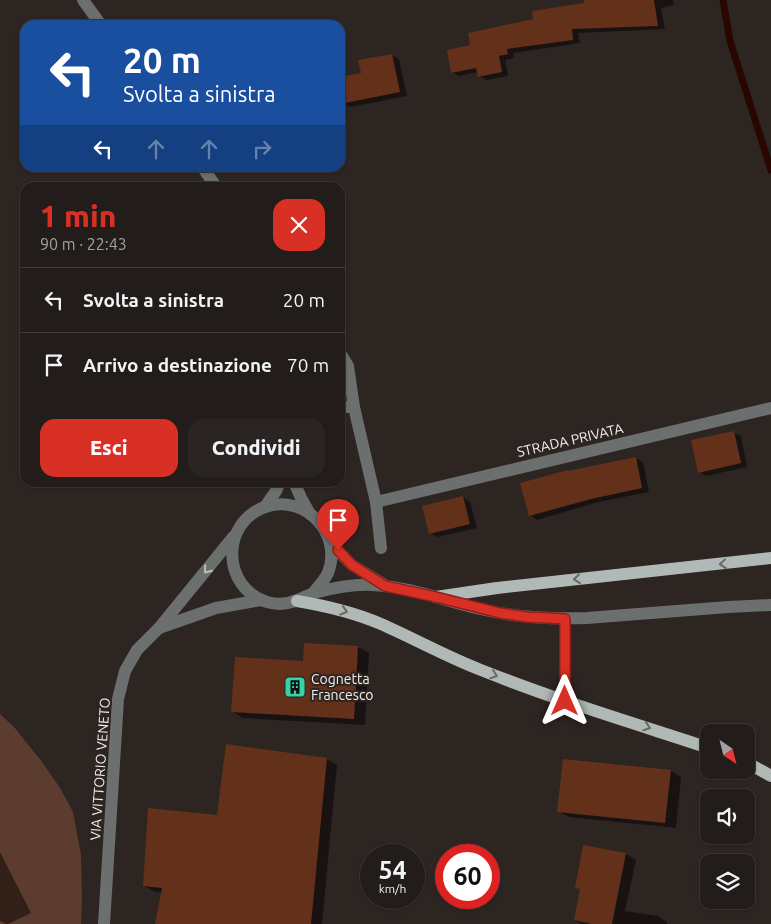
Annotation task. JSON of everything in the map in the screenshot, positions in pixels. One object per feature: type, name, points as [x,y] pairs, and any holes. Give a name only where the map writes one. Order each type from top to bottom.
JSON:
[{"type":"main road","points":[[436,597],[497,588],[771,558]]},
{"type":"main road","points":[[297,601],[325,605],[355,614],[381,624],[470,666],[565,701],[700,745]]},
{"type":"main road","points":[[565,619],[565,701]]},
{"type":"main road","points":[[755,767],[771,776]]},
{"type":"street","points":[[83,0],[97,20]]},
{"type":"street","points":[[345,361],[348,366],[354,407],[376,502],[381,548]]},
{"type":"street","points":[[345,407],[354,407]]},
{"type":"street","name":"STRADA PRIVATA","points":[[376,502],[771,408]]},
{"type":"street","points":[[265,507],[278,487]]},
{"type":"street","points":[[296,487],[310,514]]},
{"type":"street","points":[[312,594],[322,584],[328,573],[331,561],[330,543],[321,523],[301,508],[290,505],[282,504],[265,507],[252,514],[237,532],[232,546],[234,570],[239,581],[249,592],[269,603],[287,603],[297,601],[312,594],[369,584],[436,597],[500,613],[527,617],[565,619],[771,604]]},
{"type":"street","name":"VIA VITTORIO VENETO","points":[[104,924],[118,699],[125,671],[137,650],[159,628],[237,532]]},
{"type":"street","points":[[330,543],[352,565],[385,586]]},
{"type":"street","points":[[159,628],[216,608],[261,600]]},
{"type":"shaded area","points":[[0,714],[14,727],[42,762],[60,788],[73,812],[81,855],[81,924],[0,924]]},
{"type":"building","points":[[584,0],[654,0],[658,26],[572,29],[573,40],[507,49],[508,54],[499,56],[502,72],[478,77],[476,68],[451,73],[447,50],[470,45],[468,33],[533,19],[532,11],[584,3]]},
{"type":"building","points":[[392,54],[400,92],[345,103],[345,76],[361,73],[358,60]]},
{"type":"building","points":[[734,431],[741,463],[698,473],[691,440]]},
{"type":"building","points":[[636,457],[642,488],[591,499],[529,516],[520,483],[568,470]]},
{"type":"building","points":[[463,496],[470,524],[429,534],[422,506]]},
{"type":"building","name":"Cognetta Francesco","points":[[304,643],[358,646],[354,719],[231,712],[235,657],[303,661]]},
{"type":"building","points":[[226,744],[327,758],[311,924],[155,924],[162,888],[143,886],[148,808],[217,815]]},
{"type":"building","points":[[563,759],[671,770],[665,823],[557,812]]},
{"type":"building","points":[[583,845],[626,853],[612,924],[591,924],[574,920],[580,889],[575,888]]},
{"type":"waterway","points":[[723,0],[730,41],[771,170]]},
{"type":"place","name":"Cognetta Francesco","points":[[295,687]]},
{"type":"route","points":[[338,550],[352,565],[385,586],[514,616],[565,619],[565,701]]}]
